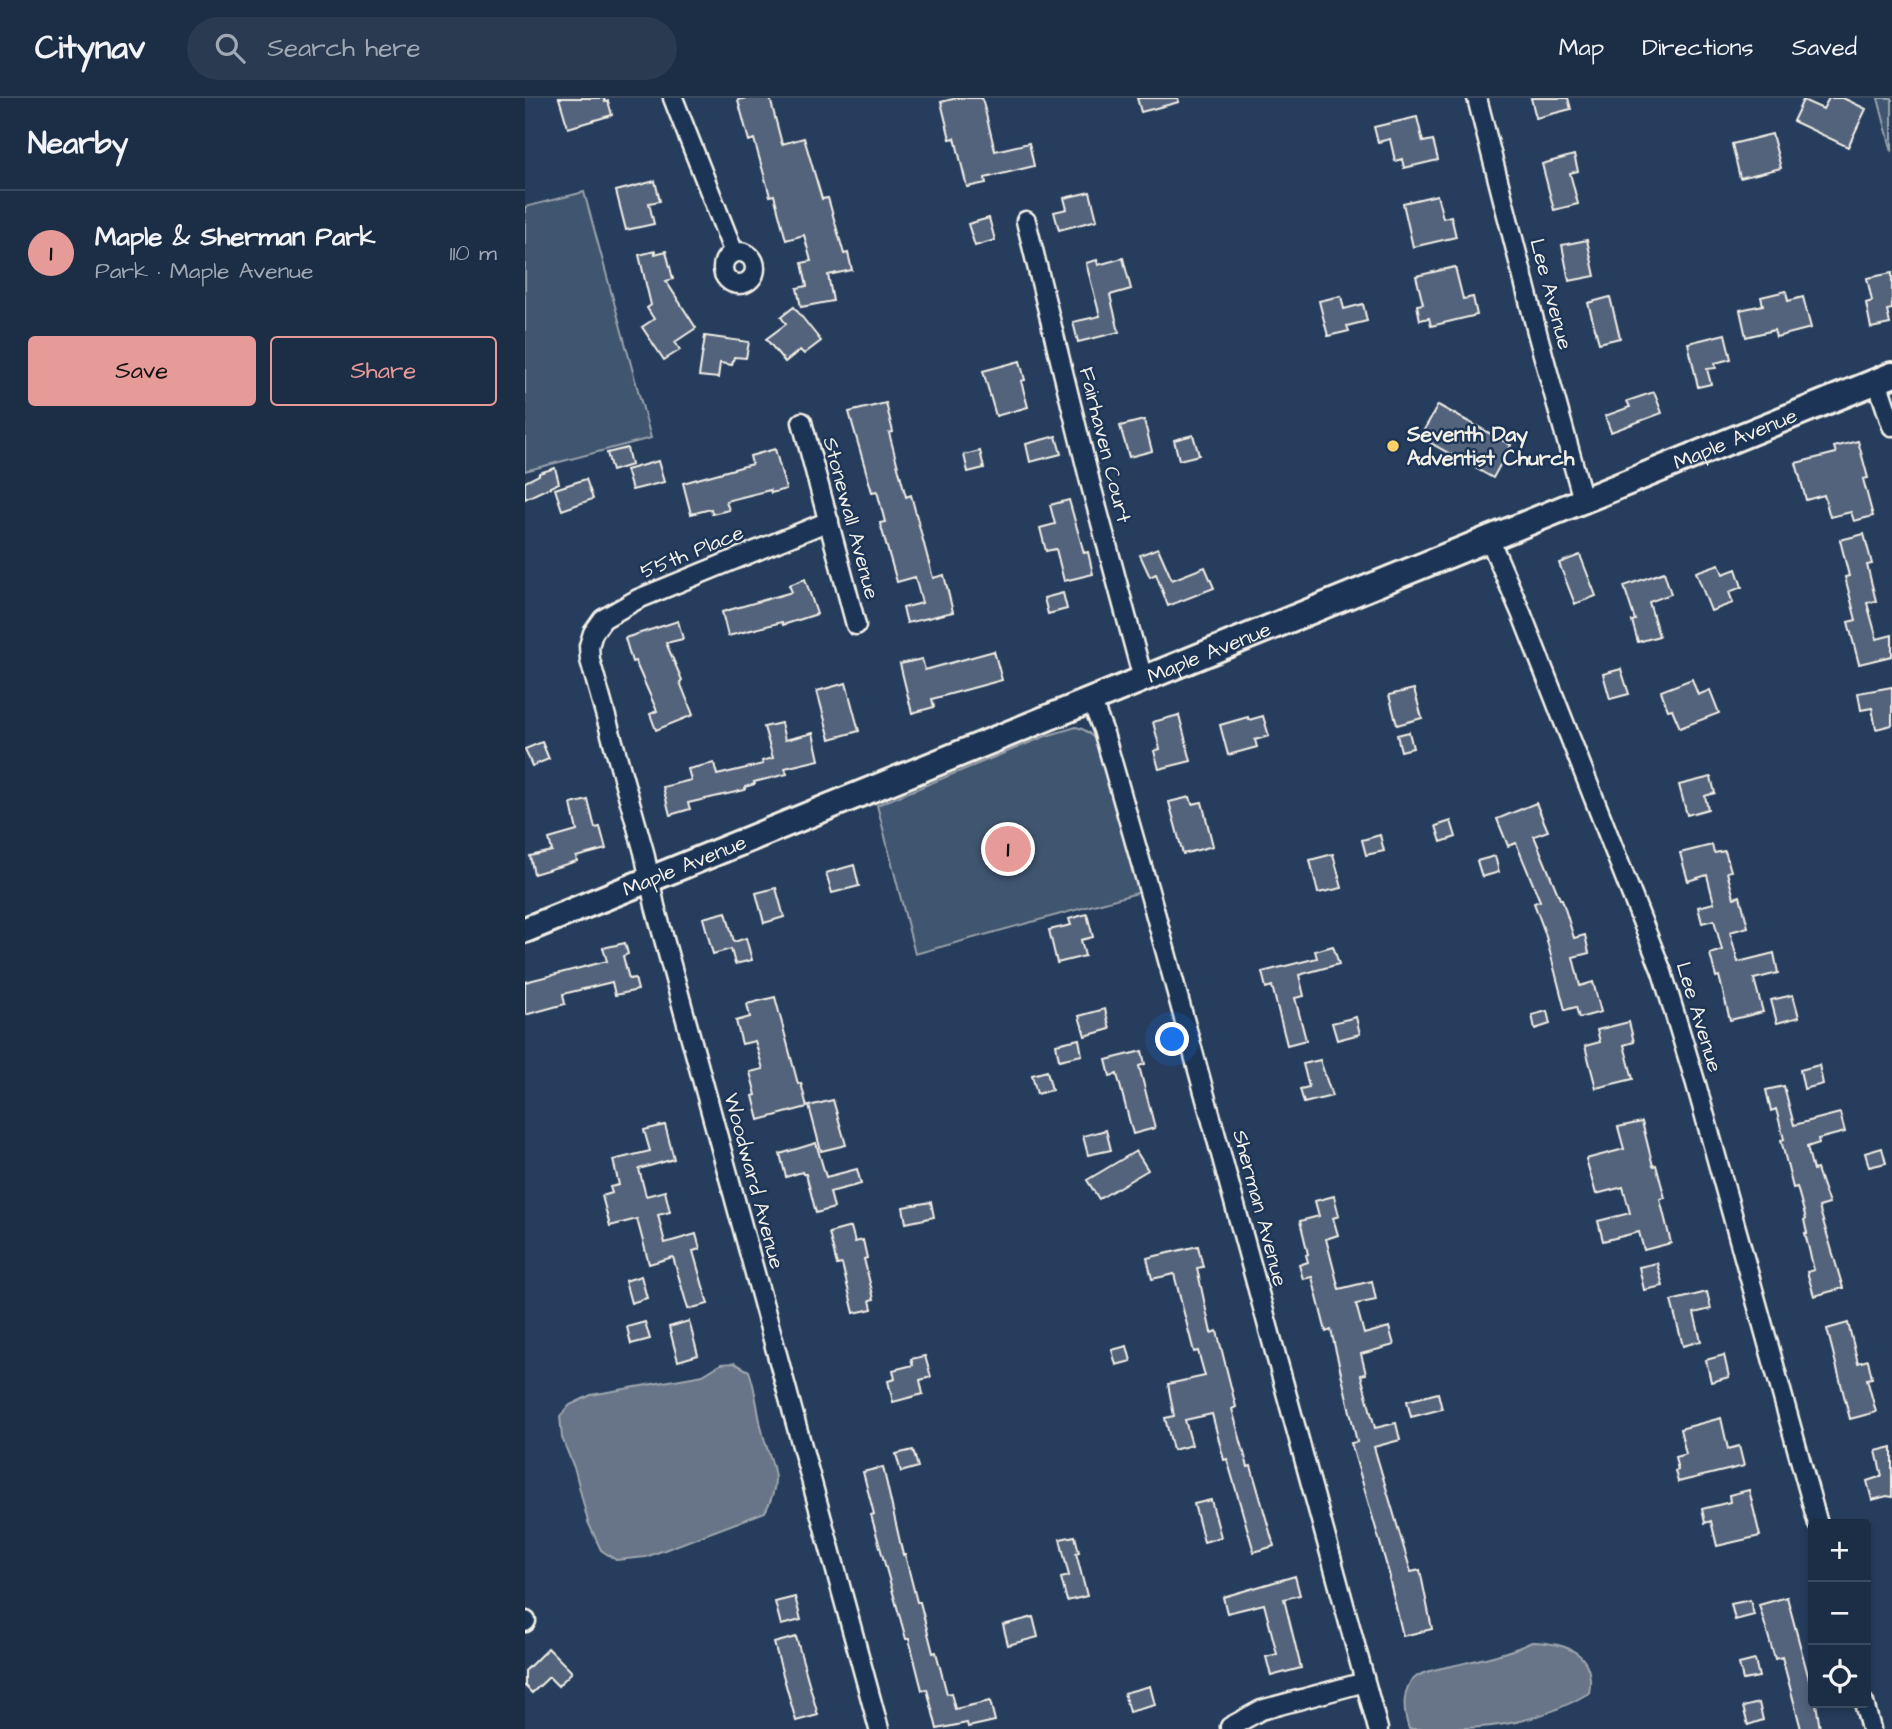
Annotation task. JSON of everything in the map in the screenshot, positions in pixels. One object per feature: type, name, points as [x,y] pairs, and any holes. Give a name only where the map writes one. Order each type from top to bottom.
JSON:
[{"type":"main road","name":"Maple Avenue","points":[[525,930],[1885,378]]},
{"type":"street","points":[[673,98],[734,253]]},
{"type":"street","name":"Lee Avenue","points":[[1477,98],[1583,500]]},
{"type":"street","name":"Fairhaven Court","points":[[1027,221],[1090,482],[1143,679]]},
{"type":"street","points":[[1885,378],[1892,426]]},
{"type":"street","name":"Stonewall Avenue","points":[[802,422],[856,625]]},
{"type":"street","name":"55th Place","points":[[589,646],[593,633],[603,619],[638,599],[829,521]]},
{"type":"street","name":"Lee Avenue","points":[[1489,538],[1522,615],[1662,972],[1700,1098],[1817,1519]]},
{"type":"street","name":"Woodward Avenue","points":[[589,646],[590,660],[879,1729]]},
{"type":"street","name":"Sherman Avenue","points":[[1091,701],[1103,730],[1151,898],[1378,1729]]},
{"type":"street","points":[[1230,1727],[1261,1710],[1365,1682]]},
{"type":"street","points":[[1865,1708],[1871,1729]]},
{"type":"shaded area","points":[[1878,98],[1892,98],[1892,152]]},
{"type":"shaded area","points":[[584,192],[651,438],[525,471],[525,207]]},
{"type":"shaded area","points":[[1076,727],[1091,735],[1100,750],[1141,892],[915,954],[877,805],[1046,736]]},
{"type":"shaded area","points":[[734,1363],[749,1371],[774,1471],[774,1489],[765,1512],[646,1557],[616,1560],[601,1550],[588,1522],[575,1470],[562,1438],[560,1416],[570,1405],[591,1395],[703,1375],[721,1364]]},
{"type":"shaded area","points":[[1532,1642],[1556,1645],[1576,1652],[1588,1668],[1589,1693],[1567,1705],[1524,1720],[1480,1727],[1409,1729],[1405,1694],[1416,1677],[1433,1670],[1503,1653]]},
{"type":"building","points":[[559,98],[604,98],[605,102],[608,101],[612,115],[568,128]]},
{"type":"building","points":[[770,98],[782,144],[804,138],[822,199],[828,198],[844,254],[848,253],[852,270],[828,275],[833,301],[801,307],[797,288],[807,286],[802,263],[811,261],[804,235],[786,240],[774,195],[770,196],[754,139],[749,141],[738,100]]},
{"type":"building","points":[[957,98],[982,98],[995,151],[1029,143],[1034,166],[985,178],[986,183],[967,187],[955,138],[950,139],[941,102]]},
{"type":"building","points":[[1137,98],[1178,98],[1179,102],[1141,112]]},
{"type":"building","points":[[1531,98],[1568,98],[1571,109],[1536,118]]},
{"type":"building","points":[[1829,98],[1843,98],[1866,109],[1848,147],[1793,121],[1803,100],[1823,109]]},
{"type":"building","points":[[1417,117],[1423,142],[1433,140],[1438,160],[1404,168],[1402,159],[1395,161],[1390,139],[1378,142],[1374,127]]},
{"type":"building","points":[[1772,134],[1781,168],[1740,178],[1732,144]]},
{"type":"building","points":[[1574,155],[1578,171],[1570,173],[1578,204],[1554,210],[1542,164]]},
{"type":"building","points":[[655,181],[660,201],[649,203],[654,224],[626,230],[616,191]]},
{"type":"building","points":[[1090,192],[1097,220],[1059,230],[1054,212],[1067,209],[1064,198]]},
{"type":"building","points":[[1437,195],[1443,218],[1451,216],[1456,237],[1413,247],[1403,203]]},
{"type":"building","points":[[989,218],[995,240],[975,246],[968,224]]},
{"type":"building","points":[[1587,240],[1595,276],[1569,281],[1562,245]]},
{"type":"building","points":[[655,251],[655,254],[666,251],[673,279],[666,281],[696,328],[675,342],[680,350],[664,360],[642,327],[654,319],[647,308],[651,305],[639,255]]},
{"type":"building","points":[[1123,258],[1131,289],[1110,295],[1119,332],[1078,342],[1073,322],[1100,316],[1086,263],[1097,260],[1098,265]]},
{"type":"building","points":[[1455,267],[1463,299],[1473,297],[1477,315],[1431,326],[1429,318],[1420,320],[1417,305],[1423,304],[1416,276]]},
{"type":"building","points":[[1892,273],[1892,309],[1887,310],[1890,324],[1871,328],[1866,303],[1872,301],[1867,278]]},
{"type":"building","points":[[1786,291],[1788,301],[1803,297],[1811,328],[1776,337],[1774,330],[1746,337],[1740,310],[1763,305],[1761,297]]},
{"type":"building","points":[[1341,296],[1344,309],[1363,304],[1367,321],[1347,326],[1349,331],[1328,336],[1319,301]]},
{"type":"building","points":[[1610,297],[1620,338],[1599,343],[1588,303]]},
{"type":"building","points":[[794,307],[821,341],[804,354],[800,350],[785,362],[766,339],[786,324],[781,317]]},
{"type":"building","points":[[1725,334],[1731,359],[1715,363],[1716,368],[1707,369],[1711,384],[1698,387],[1688,343]]},
{"type":"building","points":[[705,336],[749,342],[746,358],[734,357],[732,365],[720,363],[718,378],[699,376]]},
{"type":"building","points":[[1020,361],[1025,380],[1021,381],[1028,407],[996,416],[983,371]]},
{"type":"building","points":[[1654,392],[1662,413],[1611,432],[1605,416],[1630,407],[1627,401]]},
{"type":"building","points":[[886,403],[893,432],[889,433],[906,497],[911,495],[933,578],[944,575],[953,612],[907,623],[903,608],[922,603],[915,577],[897,582],[880,523],[885,522],[877,491],[872,492],[849,412]]},
{"type":"building","points":[[1438,405],[1511,445],[1493,478],[1420,437]]},
{"type":"building","points":[[1144,420],[1152,451],[1129,457],[1120,426]]},
{"type":"building","points":[[1193,435],[1199,455],[1179,460],[1174,440]]},
{"type":"building","points":[[1056,436],[1061,454],[1030,462],[1026,444]]},
{"type":"building","points":[[1858,441],[1868,478],[1863,479],[1873,516],[1854,521],[1851,512],[1830,517],[1824,495],[1806,500],[1796,463],[1836,453],[1834,447]]},
{"type":"building","points":[[627,448],[631,465],[612,471],[607,453]]},
{"type":"building","points":[[775,449],[786,489],[771,493],[770,490],[726,501],[729,510],[712,514],[711,509],[691,514],[683,483],[752,464],[750,456]]},
{"type":"building","points":[[980,451],[984,468],[968,472],[964,455]]},
{"type":"building","points":[[658,461],[664,482],[632,490],[626,470]]},
{"type":"building","points":[[555,468],[559,483],[525,499],[525,482],[539,473]]},
{"type":"building","points":[[586,479],[593,499],[562,510],[555,489]]},
{"type":"building","points":[[1069,500],[1093,574],[1064,581],[1056,549],[1046,551],[1040,528],[1055,524],[1050,505]]},
{"type":"building","points":[[1864,534],[1872,564],[1867,565],[1876,601],[1867,603],[1877,639],[1892,635],[1892,656],[1859,664],[1848,622],[1856,620],[1845,577],[1849,576],[1840,540]]},
{"type":"building","points":[[1158,548],[1172,580],[1205,567],[1214,588],[1168,606],[1156,574],[1150,577],[1140,555]]},
{"type":"building","points":[[1580,555],[1596,596],[1575,604],[1559,563]]},
{"type":"building","points":[[1719,564],[1723,574],[1736,569],[1742,587],[1729,592],[1733,603],[1711,611],[1696,572]]},
{"type":"building","points":[[1664,572],[1671,594],[1649,602],[1659,636],[1638,642],[1632,621],[1635,620],[1624,586]]},
{"type":"building","points":[[805,579],[817,614],[783,625],[782,622],[728,636],[722,612],[792,592],[789,585]]},
{"type":"building","points":[[1063,593],[1067,609],[1048,614],[1044,598]]},
{"type":"building","points":[[678,621],[683,639],[666,643],[693,715],[656,730],[650,714],[657,711],[635,661],[632,662],[625,638]]},
{"type":"building","points":[[994,651],[1002,680],[932,699],[934,707],[912,713],[900,664],[922,659],[925,670]]},
{"type":"building","points":[[1621,669],[1629,694],[1610,699],[1603,674]]},
{"type":"building","points":[[1692,679],[1698,695],[1710,690],[1719,713],[1680,728],[1672,709],[1668,710],[1661,691]]},
{"type":"building","points":[[846,683],[859,731],[830,739],[817,691]]},
{"type":"building","points":[[1892,687],[1892,725],[1876,729],[1872,708],[1861,710],[1858,693]]},
{"type":"building","points":[[1414,689],[1422,718],[1397,725],[1389,695]]},
{"type":"building","points":[[1179,715],[1191,761],[1159,769],[1154,751],[1160,749],[1153,722]]},
{"type":"building","points":[[1263,716],[1269,736],[1255,740],[1257,747],[1228,755],[1220,725]]},
{"type":"building","points":[[781,723],[785,740],[813,733],[819,760],[785,768],[787,774],[754,782],[755,784],[745,787],[745,790],[688,803],[690,809],[670,815],[663,787],[691,780],[688,769],[714,763],[717,775],[763,764],[762,761],[773,758],[764,727]]},
{"type":"building","points":[[1409,732],[1413,748],[1401,751],[1397,735]]},
{"type":"building","points":[[542,742],[549,759],[532,766],[525,749]]},
{"type":"building","points":[[1711,777],[1715,793],[1705,796],[1708,809],[1687,815],[1679,785]]},
{"type":"building","points":[[1190,797],[1192,804],[1202,802],[1213,846],[1183,854],[1169,802]]},
{"type":"building","points":[[588,800],[595,828],[600,827],[606,849],[576,857],[577,861],[534,874],[530,856],[552,851],[549,839],[577,831],[571,804]]},
{"type":"building","points":[[1536,803],[1548,831],[1534,836],[1562,899],[1574,938],[1585,935],[1589,953],[1573,957],[1580,986],[1593,982],[1601,1012],[1579,1018],[1576,1007],[1565,1010],[1545,933],[1534,903],[1540,901],[1516,843],[1508,846],[1497,819]]},
{"type":"building","points":[[1451,821],[1456,837],[1441,842],[1436,826]]},
{"type":"building","points":[[1380,835],[1384,851],[1366,855],[1362,840]]},
{"type":"building","points":[[1712,845],[1714,853],[1725,851],[1731,871],[1727,872],[1734,898],[1740,896],[1748,927],[1730,932],[1738,962],[1774,953],[1778,973],[1754,979],[1763,1012],[1730,1020],[1719,976],[1716,977],[1710,954],[1722,950],[1714,920],[1702,923],[1698,907],[1714,903],[1707,875],[1688,881],[1680,853]]},
{"type":"building","points":[[1333,854],[1342,888],[1318,893],[1310,860]]},
{"type":"building","points":[[1495,856],[1499,872],[1482,877],[1477,861]]},
{"type":"building","points":[[854,865],[859,886],[832,893],[826,873]]},
{"type":"building","points":[[776,888],[784,917],[764,923],[756,893]]},
{"type":"building","points":[[726,912],[734,942],[746,938],[752,960],[735,964],[731,949],[713,954],[703,918]]},
{"type":"building","points":[[1087,914],[1093,937],[1081,940],[1085,956],[1057,963],[1049,930],[1071,925],[1069,919]]},
{"type":"building","points":[[625,943],[628,954],[623,956],[629,979],[635,978],[638,990],[615,995],[612,982],[563,994],[565,1004],[525,1015],[525,982],[607,961],[603,948]]},
{"type":"building","points":[[1333,946],[1339,964],[1299,975],[1304,996],[1295,998],[1306,1040],[1287,1045],[1272,986],[1266,988],[1262,972],[1317,958],[1315,951]]},
{"type":"building","points":[[1793,995],[1799,1017],[1777,1023],[1771,1000]]},
{"type":"building","points":[[775,997],[798,1084],[801,1083],[807,1107],[759,1120],[750,1072],[763,1069],[755,1041],[742,1044],[736,1021],[750,1017],[747,1004]]},
{"type":"building","points":[[1105,1009],[1110,1029],[1085,1036],[1079,1016]]},
{"type":"building","points":[[1547,1011],[1550,1024],[1535,1029],[1532,1015]]},
{"type":"building","points":[[1356,1017],[1360,1034],[1337,1040],[1332,1023]]},
{"type":"building","points":[[1629,1022],[1634,1042],[1624,1045],[1633,1079],[1596,1088],[1585,1046],[1600,1042],[1597,1030]]},
{"type":"building","points":[[1079,1039],[1082,1055],[1059,1060],[1056,1044]]},
{"type":"building","points":[[1142,1051],[1145,1064],[1139,1066],[1155,1128],[1133,1134],[1117,1074],[1110,1076],[1106,1060]]},
{"type":"building","points":[[1320,1060],[1332,1096],[1304,1103],[1300,1089],[1309,1087],[1303,1064]]},
{"type":"building","points":[[1819,1065],[1823,1084],[1804,1089],[1800,1070]]},
{"type":"building","points":[[1047,1071],[1052,1090],[1037,1094],[1032,1075]]},
{"type":"building","points":[[1784,1086],[1794,1125],[1840,1113],[1845,1132],[1818,1139],[1819,1143],[1807,1147],[1813,1170],[1817,1169],[1829,1204],[1819,1207],[1843,1288],[1814,1296],[1807,1272],[1814,1270],[1805,1233],[1806,1219],[1797,1187],[1793,1188],[1776,1109],[1771,1111],[1766,1090]]},
{"type":"building","points":[[833,1100],[846,1145],[821,1151],[809,1106]]},
{"type":"building","points":[[1642,1122],[1653,1166],[1656,1165],[1665,1198],[1660,1199],[1671,1243],[1644,1250],[1639,1232],[1603,1241],[1598,1221],[1630,1213],[1623,1187],[1596,1194],[1586,1159],[1624,1149],[1618,1127]]},
{"type":"building","points":[[665,1125],[674,1159],[639,1169],[646,1196],[665,1191],[670,1212],[658,1215],[665,1243],[696,1234],[700,1249],[693,1251],[708,1304],[688,1309],[673,1257],[649,1264],[637,1219],[610,1226],[602,1196],[612,1193],[610,1187],[619,1185],[613,1160],[650,1151],[644,1130]]},
{"type":"building","points":[[1106,1130],[1111,1150],[1088,1155],[1083,1136]]},
{"type":"building","points":[[816,1143],[826,1177],[857,1169],[861,1184],[830,1192],[834,1208],[816,1213],[806,1174],[802,1172],[786,1177],[780,1154]]},
{"type":"building","points":[[1882,1148],[1886,1163],[1869,1167],[1865,1153]]},
{"type":"building","points":[[1136,1151],[1148,1170],[1099,1199],[1087,1180]]},
{"type":"building","points":[[1334,1196],[1339,1216],[1333,1218],[1338,1235],[1326,1239],[1339,1289],[1372,1281],[1376,1300],[1356,1304],[1364,1334],[1389,1327],[1394,1345],[1361,1354],[1366,1374],[1361,1375],[1375,1428],[1396,1423],[1400,1440],[1374,1447],[1411,1572],[1420,1570],[1432,1629],[1403,1636],[1390,1577],[1351,1443],[1357,1442],[1331,1330],[1326,1332],[1312,1277],[1303,1279],[1299,1265],[1308,1262],[1300,1221],[1319,1216],[1315,1201]]},
{"type":"building","points":[[931,1202],[934,1217],[906,1223],[903,1207]]},
{"type":"building","points":[[851,1227],[855,1242],[863,1240],[867,1258],[864,1259],[874,1299],[870,1300],[872,1309],[854,1313],[842,1264],[837,1265],[829,1233]]},
{"type":"building","points":[[1198,1246],[1203,1267],[1197,1268],[1211,1333],[1217,1331],[1236,1407],[1232,1409],[1274,1546],[1254,1552],[1212,1414],[1185,1420],[1192,1445],[1173,1450],[1165,1418],[1174,1416],[1168,1384],[1205,1376],[1198,1351],[1194,1352],[1174,1274],[1152,1279],[1147,1258]]},
{"type":"building","points":[[1657,1263],[1663,1286],[1644,1290],[1639,1267]]},
{"type":"building","points":[[641,1276],[647,1298],[631,1303],[625,1281]]},
{"type":"building","points":[[1707,1292],[1711,1309],[1694,1313],[1701,1341],[1683,1346],[1671,1301]]},
{"type":"building","points":[[689,1321],[698,1355],[678,1361],[669,1327]]},
{"type":"building","points":[[645,1322],[650,1339],[631,1344],[627,1327]]},
{"type":"building","points":[[1848,1323],[1858,1363],[1868,1360],[1872,1378],[1867,1379],[1876,1412],[1850,1419],[1827,1329]]},
{"type":"building","points":[[1127,1346],[1131,1361],[1116,1365],[1112,1350]]},
{"type":"building","points":[[1724,1355],[1729,1377],[1711,1382],[1706,1360]]},
{"type":"building","points":[[925,1356],[931,1377],[920,1380],[923,1394],[893,1402],[888,1381],[895,1379],[893,1370],[913,1365],[911,1359]]},
{"type":"building","points":[[1438,1393],[1442,1409],[1411,1417],[1407,1401]]},
{"type":"building","points":[[1721,1418],[1728,1449],[1739,1446],[1744,1466],[1678,1482],[1675,1457],[1686,1454],[1680,1429]]},
{"type":"building","points":[[1892,1447],[1892,1497],[1872,1500],[1867,1481],[1882,1476],[1876,1451]]},
{"type":"building","points":[[913,1450],[918,1467],[901,1472],[896,1454]]},
{"type":"building","points":[[883,1467],[903,1555],[917,1602],[920,1602],[933,1653],[936,1652],[947,1694],[951,1693],[955,1709],[990,1701],[995,1721],[968,1727],[967,1723],[937,1729],[927,1689],[922,1690],[909,1639],[906,1639],[871,1515],[874,1514],[863,1472]]},
{"type":"building","points":[[1749,1490],[1760,1536],[1717,1546],[1711,1521],[1705,1523],[1702,1509],[1730,1502],[1729,1495]]},
{"type":"building","points":[[1211,1500],[1221,1537],[1204,1542],[1194,1504]]},
{"type":"building","points":[[1075,1536],[1079,1552],[1076,1553],[1087,1596],[1067,1601],[1061,1578],[1069,1576],[1060,1539]]},
{"type":"building","points":[[1295,1576],[1300,1595],[1284,1599],[1301,1668],[1271,1676],[1266,1657],[1277,1654],[1264,1604],[1227,1613],[1223,1597]]},
{"type":"building","points":[[795,1597],[801,1620],[781,1625],[775,1602]]},
{"type":"building","points":[[1787,1597],[1808,1675],[1808,1708],[1817,1708],[1820,1729],[1801,1729],[1782,1657],[1775,1659],[1759,1605]]},
{"type":"building","points":[[1750,1600],[1754,1615],[1735,1620],[1731,1604]]},
{"type":"building","points":[[1033,1617],[1038,1637],[1008,1645],[1003,1625]]},
{"type":"building","points":[[796,1637],[818,1715],[796,1721],[774,1643]]},
{"type":"building","points":[[548,1648],[572,1672],[558,1686],[549,1677],[532,1693],[525,1686],[525,1671]]},
{"type":"building","points":[[1755,1660],[1759,1677],[1743,1680],[1739,1664]]},
{"type":"building","points":[[1150,1686],[1155,1705],[1129,1712],[1124,1693]]},
{"type":"building","points":[[1759,1703],[1763,1720],[1748,1725],[1743,1707]]},
{"type":"place","name":"Seventh Day Adventist Church","points":[[1393,446]]},
{"type":"place","name":"Maple & Sherman Park","points":[[1008,849]]}]
